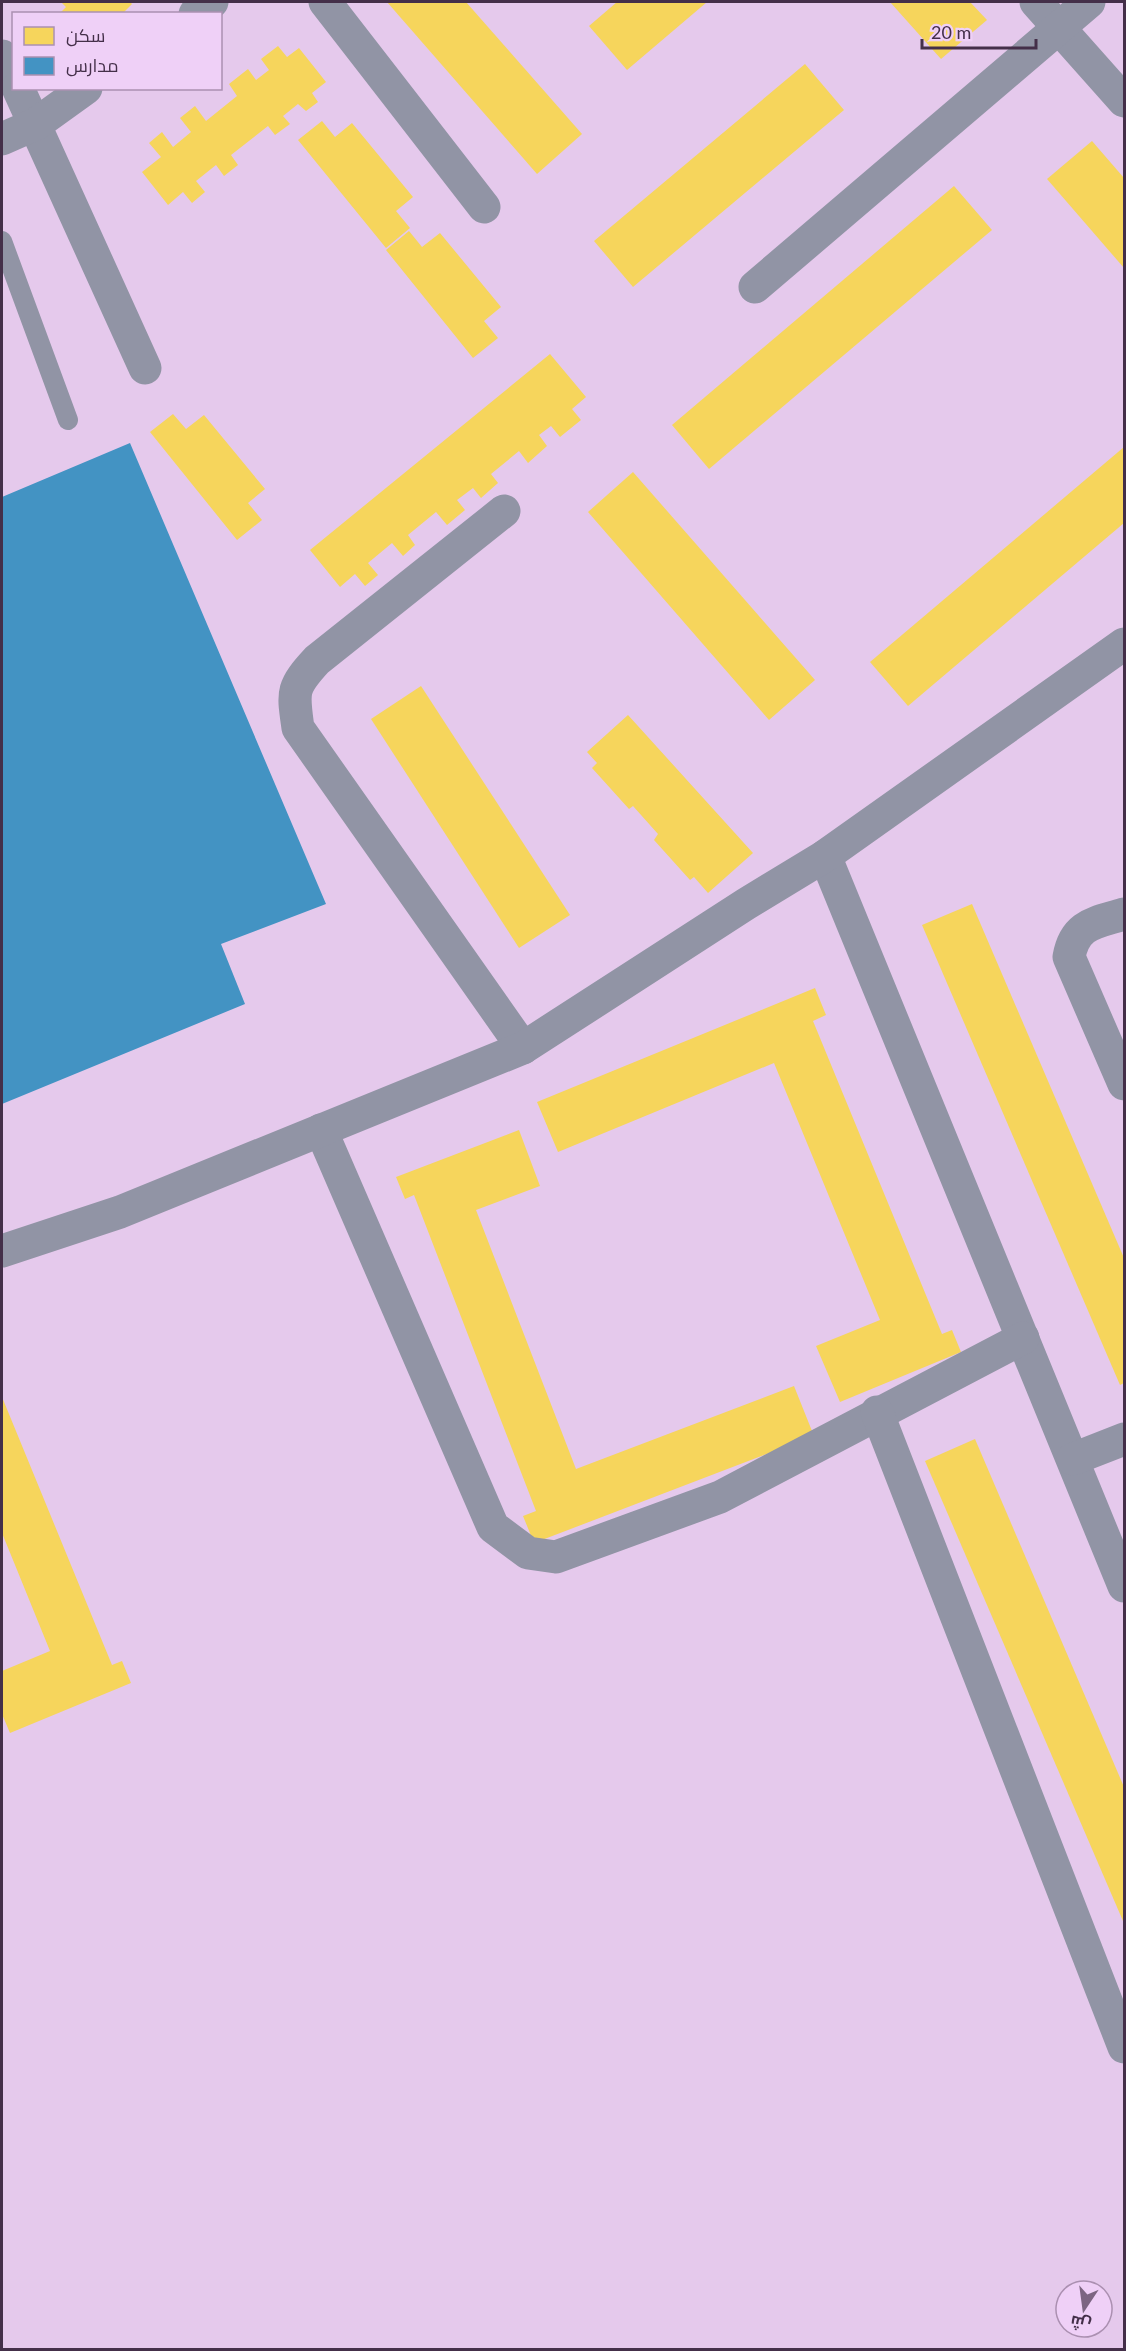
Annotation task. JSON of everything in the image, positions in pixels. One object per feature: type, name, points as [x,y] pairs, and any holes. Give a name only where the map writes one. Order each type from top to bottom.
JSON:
[{"type":"street","points":[[198,12],[212,2]]},
{"type":"street","points":[[325,2],[484,207]]},
{"type":"street","points":[[1036,2],[1125,101]]},
{"type":"street","points":[[755,287],[1058,26],[1089,2]]},
{"type":"street","points":[[2,56],[12,76]]},
{"type":"street","points":[[19,90],[145,368]]},
{"type":"street","points":[[2,139],[36,124],[83,90]]},
{"type":"street","points":[[504,511],[317,660],[298,681],[294,698],[298,728],[523,1048]]},
{"type":"street","points":[[2,1251],[120,1212],[523,1048],[746,904],[825,856],[1125,644]]},
{"type":"street","points":[[825,856],[1125,1586]]},
{"type":"street","points":[[1125,914],[1083,928],[1072,942],[1069,957],[1125,1084]]},
{"type":"street","points":[[321,1130],[493,1527],[528,1553],[556,1557],[720,1497],[877,1412],[1023,1338]]},
{"type":"street","points":[[877,1412],[1125,2047]]},
{"type":"street","points":[[1073,1460],[1125,1439]]},
{"type":"lane","points":[[2,241],[68,420]]},
{"type":"building: سكن","points":[[61,2],[130,2],[132,4],[124,12],[61,12],[66,7]]},
{"type":"building: سكن","points":[[387,2],[466,2],[582,134],[537,174]]},
{"type":"building: سكن","points":[[617,2],[707,2],[627,70],[589,26]]},
{"type":"building: سكن","points":[[890,2],[970,2],[987,20],[941,59]]},
{"type":"building: سكن","points":[[278,46],[287,57],[299,48],[326,82],[312,93],[318,102],[306,111],[298,104],[283,116],[290,124],[275,135],[268,126],[231,155],[238,165],[224,176],[216,165],[196,181],[205,192],[192,203],[183,192],[168,205],[142,172],[161,157],[149,143],[162,132],[173,147],[191,132],[180,118],[195,106],[206,121],[237,96],[229,84],[248,69],[256,80],[269,70],[261,59]]},
{"type":"building: سكن","points":[[805,64],[844,110],[633,287],[594,241]]},
{"type":"building: سكن","points":[[322,121],[335,137],[352,123],[413,197],[396,211],[410,228],[386,248],[298,140]]},
{"type":"building: سكن","points":[[1092,141],[1124,178],[1124,268],[1047,179]]},
{"type":"building: سكن","points":[[954,186],[992,230],[709,469],[672,425]]},
{"type":"building: سكن","points":[[409,231],[422,247],[440,233],[501,307],[484,321],[498,338],[473,358],[386,250]]},
{"type":"building: سكن","points":[[550,354],[586,397],[572,409],[581,420],[560,437],[551,426],[539,435],[547,446],[528,463],[519,451],[491,474],[498,483],[481,498],[473,488],[457,500],[465,510],[447,525],[436,512],[408,535],[415,545],[403,556],[392,543],[368,563],[378,575],[365,586],[355,574],[340,587],[310,550]]},
{"type":"building: سكن","points":[[173,414],[186,429],[204,415],[265,489],[248,503],[262,520],[237,540],[150,432]]},
{"type":"building: سكن","points":[[1124,447],[1124,523],[908,706],[870,662]]},
{"type":"building: سكن","points":[[633,472],[815,680],[769,720],[588,512]]},
{"type":"building: سكن","points":[[421,686],[570,915],[519,948],[371,719]]},
{"type":"building: سكن","points":[[628,715],[753,853],[708,893],[694,877],[690,880],[654,840],[658,834],[633,806],[629,809],[592,768],[597,763],[587,752]]},
{"type":"building: سكن","points":[[972,904],[1124,1258],[1124,1383],[1120,1385],[922,925]]},
{"type":"building: سكن","points":[[815,988],[826,1015],[813,1021],[942,1334],[952,1330],[961,1352],[840,1402],[816,1346],[880,1320],[774,1063],[558,1152],[537,1102]]},
{"type":"building: سكن","points":[[519,1130],[540,1186],[476,1210],[576,1469],[794,1386],[814,1436],[534,1543],[523,1516],[536,1511],[414,1195],[405,1199],[396,1177]]},
{"type":"building: سكن","points":[[2,1397],[112,1665],[122,1661],[131,1683],[10,1733],[2,1714],[2,1671],[50,1651],[2,1533]]},
{"type":"building: سكن","points":[[975,1439],[1124,1787],[1123,1921],[925,1461]]},
{"type":"building: مدارس","points":[[130,443],[326,904],[221,944],[245,1004],[2,1104],[2,497]]}]
